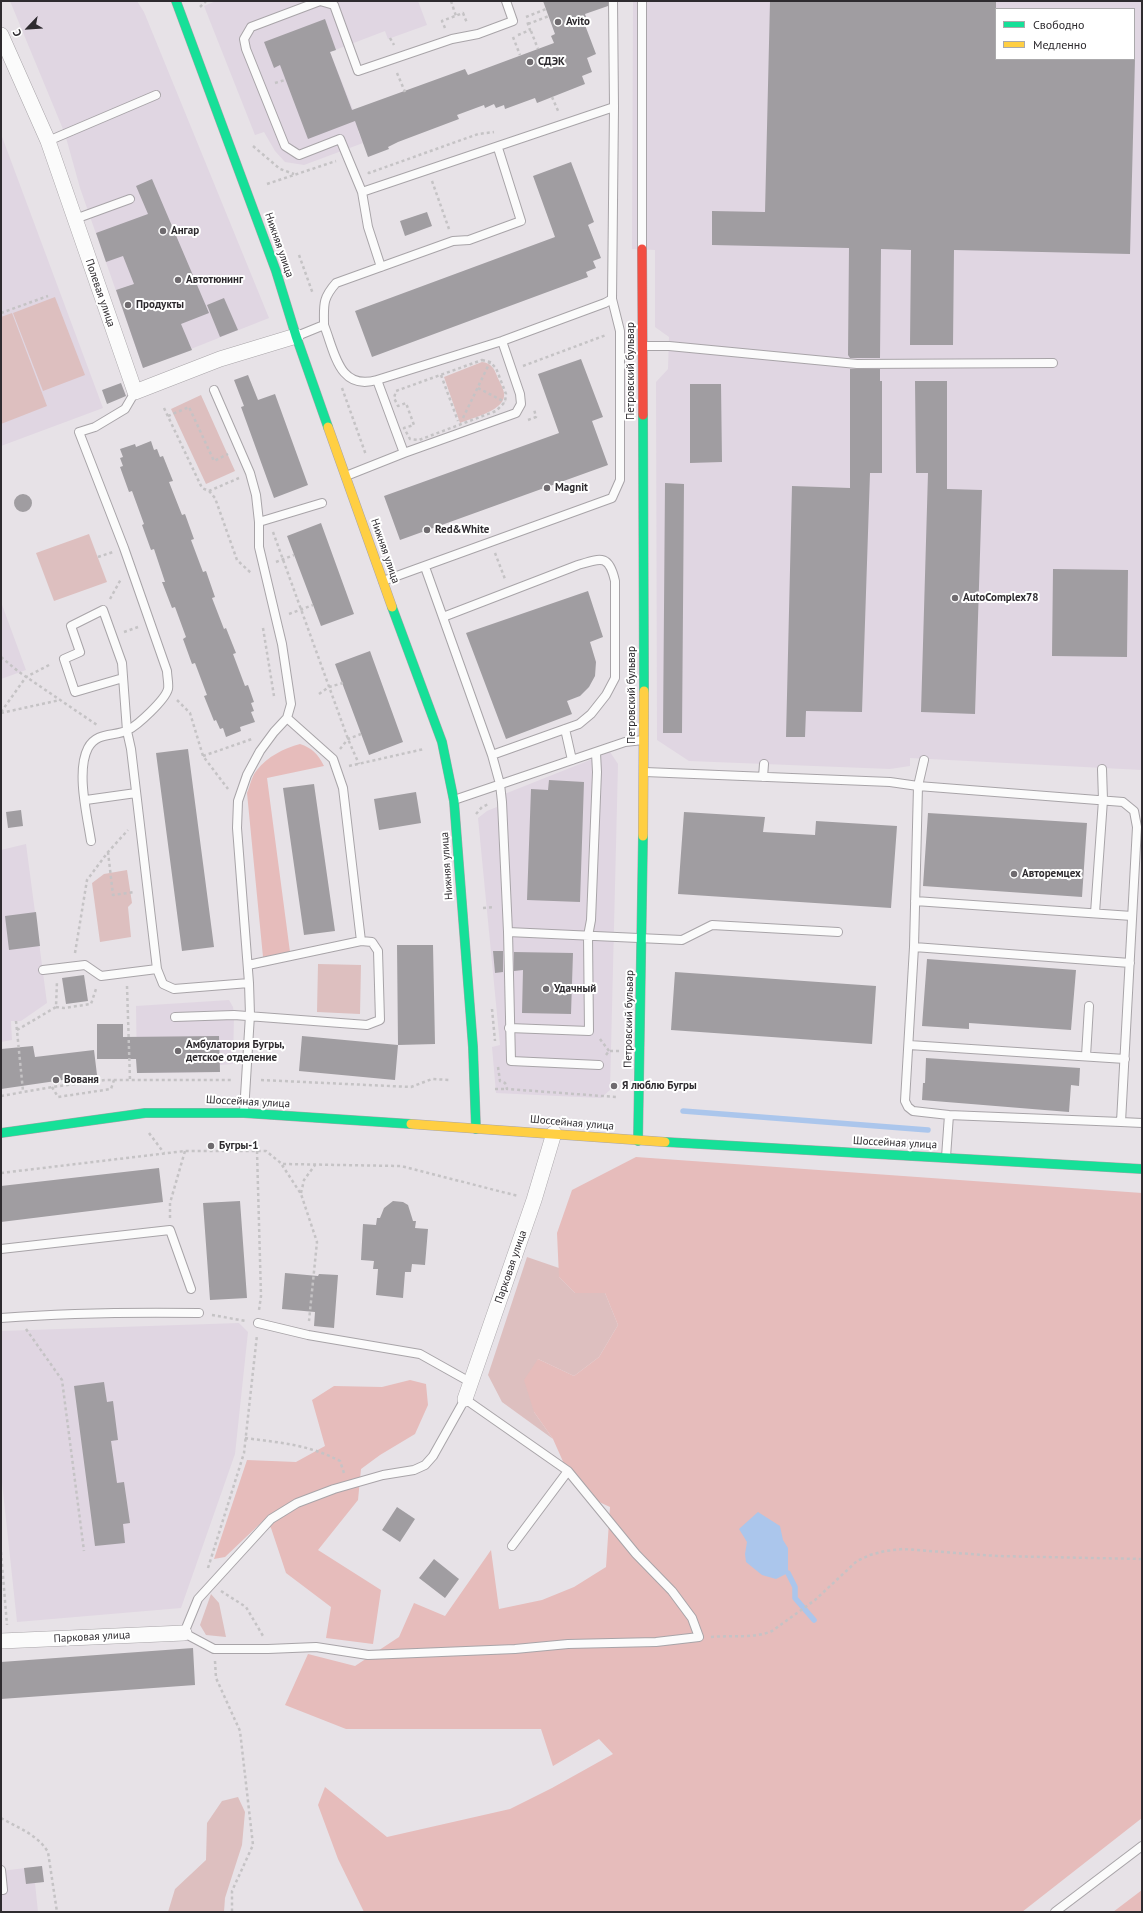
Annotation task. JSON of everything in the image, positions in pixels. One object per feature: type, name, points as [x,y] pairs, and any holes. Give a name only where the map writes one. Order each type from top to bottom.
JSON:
[{"type":"street","name":"Нижняя улица","points":[[176,1],[247,190],[276,271],[296,336],[382,581],[442,742],[454,801],[473,1047],[476,1129]]},
{"type":"street","name":"Полевая улица","points":[[1,35],[48,141],[135,392]]},
{"type":"street","name":"Петровский бульвар","points":[[638,1141],[643,938],[644,772],[642,249]]},
{"type":"street","points":[[135,392],[220,359],[296,336]]},
{"type":"street","name":"Шоссейная улица","points":[[1,1133],[64,1123],[145,1113],[244,1113],[554,1133],[638,1141],[1142,1169]]},
{"type":"street","name":"Парковая улица","points":[[465,1399],[534,1200],[554,1133]]},
{"type":"street","name":"Парковая улица","points":[[5,1641],[184,1633]]},
{"type":"lane","points":[[381,267],[368,227],[362,192],[340,140],[299,155],[285,146],[246,49],[244,39],[251,27],[320,1],[334,5],[358,71],[452,39],[478,34],[514,21],[506,1]]},
{"type":"lane","points":[[382,581],[425,567],[612,498],[620,480],[620,332],[612,299],[614,107],[613,1]]},
{"type":"lane","points":[[642,1],[642,249]]},
{"type":"lane","points":[[48,141],[156,95]]},
{"type":"lane","points":[[362,192],[498,148],[614,107]]},
{"type":"lane","points":[[498,148],[520,221],[469,240],[453,241],[336,283],[327,294],[324,302],[324,325],[342,371],[356,382],[366,384],[502,341],[605,303],[612,299]]},
{"type":"lane","points":[[75,219],[130,199]]},
{"type":"lane","points":[[296,336],[324,325]]},
{"type":"lane","points":[[346,476],[461,429],[516,412],[521,404],[520,394],[502,341]]},
{"type":"lane","points":[[643,346],[669,346],[857,364],[1053,363]]},
{"type":"lane","points":[[377,380],[404,453]]},
{"type":"lane","points":[[214,390],[250,473],[256,494],[260,522],[259,547],[276,619],[291,704],[287,718],[260,751],[247,775],[238,801],[237,828],[250,983],[250,1016],[244,1113]]},
{"type":"lane","points":[[91,841],[81,770],[88,748],[93,741],[108,734],[127,731],[160,702],[168,689],[167,671],[129,564],[79,432],[96,427],[125,409],[135,392]]},
{"type":"lane","points":[[260,522],[322,502]]},
{"type":"lane","points":[[443,617],[578,564],[598,559],[606,561],[611,567],[615,581],[615,678],[606,694],[591,714],[579,724],[492,755]]},
{"type":"lane","points":[[425,567],[492,755],[500,784],[508,932],[511,1061],[599,1065]]},
{"type":"lane","points":[[123,678],[75,692],[64,659],[80,652],[71,626],[103,610],[122,663],[127,731],[157,969],[163,984],[174,989],[250,983]]},
{"type":"lane","points":[[287,718],[333,759],[337,769],[343,788],[361,941]]},
{"type":"lane","points":[[565,729],[572,760]]},
{"type":"lane","points":[[454,801],[625,742],[644,740]]},
{"type":"lane","points":[[510,1028],[589,1031],[588,936],[591,920],[597,780],[596,753]]},
{"type":"lane","points":[[924,760],[918,786],[914,946],[905,1101],[908,1107],[913,1111],[949,1115],[1142,1123]]},
{"type":"lane","points":[[763,777],[764,764]]},
{"type":"lane","points":[[1095,913],[1103,800],[1102,769]]},
{"type":"lane","points":[[644,772],[890,782],[918,786],[1124,802],[1134,812],[1137,827],[1121,1122]]},
{"type":"lane","points":[[86,800],[136,793]]},
{"type":"lane","points":[[915,900],[1132,916]]},
{"type":"lane","points":[[508,932],[682,940],[712,925],[838,932]]},
{"type":"lane","points":[[175,1017],[250,1016],[367,1025],[380,1020],[378,951],[372,942],[361,941],[248,965]]},
{"type":"lane","points":[[914,946],[1130,963]]},
{"type":"lane","points":[[43,970],[85,965],[101,976],[157,969]]},
{"type":"lane","points":[[1086,1056],[1089,1006]]},
{"type":"lane","points":[[909,1045],[1125,1059]]},
{"type":"lane","points":[[946,1158],[949,1115]]},
{"type":"lane","points":[[1,1248],[170,1230],[191,1289]]},
{"type":"lane","points":[[1,1318],[56,1314],[130,1312],[199,1313]]},
{"type":"lane","points":[[258,1323],[308,1335],[420,1354],[470,1382]]},
{"type":"lane","points":[[465,1399],[568,1471],[636,1554],[672,1591],[692,1618],[699,1637],[656,1642],[568,1644],[515,1649],[368,1656],[316,1647],[214,1649],[184,1633],[198,1599],[271,1519],[297,1503],[347,1485],[383,1475],[414,1470],[425,1465],[433,1456],[465,1399]]},
{"type":"lane","points":[[512,1546],[568,1471]]},
{"type":"lane","points":[[1054,1912],[1142,1846]]},
{"type":"lane","points":[[1,1870],[3,1890],[1,1890]]},
{"type":"path","points":[[451,1],[456,16]]},
{"type":"path","points":[[526,17],[546,9]]},
{"type":"path","points":[[528,24],[549,16]]},
{"type":"path","points":[[530,30],[538,49]]},
{"type":"path","points":[[513,37],[520,55]]},
{"type":"path","points":[[397,73],[405,92]]},
{"type":"path","points":[[269,86],[285,80]]},
{"type":"path","points":[[552,97],[559,114]]},
{"type":"path","points":[[552,116],[566,111]]},
{"type":"path","points":[[366,170],[369,174],[478,134],[502,131]]},
{"type":"path","points":[[248,141],[280,169],[296,174]]},
{"type":"path","points":[[247,190],[348,157]]},
{"type":"path","points":[[428,171],[453,241]]},
{"type":"path","points":[[1,313],[48,296]]},
{"type":"path","points":[[519,367],[613,332]]},
{"type":"path","points":[[482,360],[490,362],[496,368],[506,394],[505,402],[496,411],[461,429],[419,440],[410,439],[404,428],[414,426],[406,403],[398,406],[394,398],[396,390],[482,360]]},
{"type":"path","points":[[461,429],[490,362]]},
{"type":"path","points":[[441,375],[461,429]]},
{"type":"path","points":[[478,388],[505,402]]},
{"type":"path","points":[[522,422],[536,417],[531,403]]},
{"type":"path","points":[[168,416],[189,407],[214,461],[240,449]]},
{"type":"path","points":[[164,408],[202,488],[209,491],[214,498],[237,560],[254,576]]},
{"type":"path","points":[[209,491],[250,473]]},
{"type":"path","points":[[269,520],[348,739],[359,764]]},
{"type":"path","points":[[491,543],[509,591]]},
{"type":"path","points":[[263,566],[294,555]]},
{"type":"path","points":[[103,610],[129,564]]},
{"type":"path","points":[[276,619],[313,605]]},
{"type":"path","points":[[262,621],[276,704]]},
{"type":"path","points":[[112,636],[150,623]]},
{"type":"path","points":[[1,657],[26,677],[108,734]]},
{"type":"path","points":[[1,713],[26,677],[64,659]]},
{"type":"path","points":[[319,694],[330,687],[343,683]]},
{"type":"path","points":[[168,689],[190,713],[203,756],[230,791],[232,786]]},
{"type":"path","points":[[1,713],[60,700]]},
{"type":"path","points":[[203,756],[274,732]]},
{"type":"path","points":[[348,739],[361,734]]},
{"type":"path","points":[[337,769],[423,750],[442,742]]},
{"type":"path","points":[[474,816],[482,807],[502,802]]},
{"type":"path","points":[[74,966],[87,880],[108,852],[139,818]]},
{"type":"path","points":[[108,852],[113,895],[148,890]]},
{"type":"path","points":[[483,908],[496,906]]},
{"type":"path","points":[[56,1007],[58,968]]},
{"type":"path","points":[[126,973],[130,1080]]},
{"type":"path","points":[[17,1030],[56,1007],[64,1008],[91,1004],[101,976]]},
{"type":"path","points":[[16,1021],[23,1092]]},
{"type":"path","points":[[599,1065],[609,1051],[626,1051]]},
{"type":"path","points":[[498,1062],[500,1081],[505,1083],[507,1090]]},
{"type":"path","points":[[262,1080],[412,1087],[432,1079],[450,1080]]},
{"type":"path","points":[[52,1086],[58,1097],[111,1089],[114,1080]]},
{"type":"path","points":[[1,1096],[52,1086],[114,1080],[235,1080]]},
{"type":"path","points":[[493,1089],[616,1097]]},
{"type":"path","points":[[146,1130],[164,1153]]},
{"type":"path","points":[[170,1230],[170,1203],[184,1151]]},
{"type":"path","points":[[1,1173],[184,1151],[266,1151],[282,1164],[301,1194],[317,1242],[308,1335]]},
{"type":"path","points":[[207,1570],[244,1453],[261,1296],[257,1151]]},
{"type":"path","points":[[282,1164],[401,1166],[534,1200]]},
{"type":"path","points":[[301,1194],[304,1180],[315,1165]]},
{"type":"path","points":[[199,1313],[258,1323]]},
{"type":"path","points":[[25,1324],[26,1330],[62,1380],[84,1552]]},
{"type":"path","points":[[245,1438],[305,1446],[322,1452],[340,1461],[347,1485]]},
{"type":"path","points":[[699,1637],[764,1634],[772,1631],[807,1606],[857,1561],[870,1555],[885,1551],[903,1549],[997,1556],[1142,1559]]},
{"type":"path","points":[[1,1552],[5,1641]]},
{"type":"path","points":[[210,1585],[246,1607],[260,1628],[268,1649]]},
{"type":"path","points":[[214,1649],[216,1678],[240,1731],[253,1845],[232,1892],[232,1912]]},
{"type":"path","points":[[1,1818],[36,1837],[46,1848],[50,1861],[56,1912]]},
{"type":"shaded area","points":[[10,1],[137,1],[144,12],[269,318],[143,368],[80,188],[65,134]]},
{"type":"shaded area","points":[[216,1],[418,1],[427,25],[388,39],[385,31],[330,52],[361,130],[358,131],[363,143],[304,165],[285,162],[275,151],[264,132],[255,135],[204,6]]},
{"type":"shaded area","points":[[633,1],[1142,1],[1142,770],[910,758],[910,766],[890,769],[689,761],[657,740],[656,382],[668,369],[669,337],[655,327],[655,250],[632,249]]},
{"type":"shaded area","points":[[1,134],[103,408],[1,446]]},
{"type":"shaded area","points":[[55,297],[85,375],[43,391],[13,313]]},
{"type":"shaded area","points":[[12,313],[47,406],[1,424],[1,317]]},
{"type":"shaded area","points":[[482,362],[492,366],[495,371],[504,393],[503,399],[495,409],[460,423],[444,377]]},
{"type":"shaded area","points":[[201,395],[235,471],[206,484],[171,409]]},
{"type":"shaded area","points":[[89,534],[107,582],[54,601],[36,553]]},
{"type":"shaded area","points":[[1,602],[26,670],[1,679]]},
{"type":"shaded area","points":[[300,744],[308,747],[314,752],[324,766],[267,778],[290,952],[263,957],[247,793],[255,772],[261,765],[282,751]]},
{"type":"shaded area","points":[[610,752],[618,764],[610,1090],[601,1098],[496,1093],[492,1047],[500,1045],[478,818],[487,811],[497,807],[497,797]]},
{"type":"shaded area","points":[[26,844],[47,1003],[21,1021],[11,1021],[12,1040],[1,1042],[1,850]]},
{"type":"shaded area","points":[[127,870],[132,903],[128,907],[131,937],[100,942],[92,883],[104,874]]},
{"type":"shaded area","points":[[318,964],[361,965],[360,1014],[317,1012]]},
{"type":"shaded area","points":[[229,1000],[233,1007],[234,1015],[233,1064],[220,1065],[220,1072],[137,1073],[136,1006]]},
{"type":"shaded area","points":[[636,1157],[1142,1193],[1142,1818],[1022,1912],[364,1912],[338,1859],[318,1805],[325,1787],[387,1837],[510,1809],[552,1788],[613,1754],[599,1739],[553,1766],[541,1729],[346,1729],[285,1705],[308,1654],[355,1666],[399,1637],[414,1603],[445,1616],[491,1550],[499,1609],[542,1600],[574,1587],[606,1567],[610,1507],[584,1495],[565,1466],[553,1439],[534,1412],[524,1380],[538,1359],[574,1376],[599,1357],[618,1325],[605,1293],[575,1293],[559,1277],[557,1233],[572,1190]]},
{"type":"shaded area","points":[[527,1257],[559,1268],[559,1277],[575,1293],[605,1293],[618,1325],[599,1357],[574,1376],[538,1359],[534,1412],[553,1439],[502,1402],[488,1375]]},
{"type":"shaded area","points":[[239,1323],[248,1332],[235,1454],[181,1608],[17,1622],[1,1473],[1,1331]]},
{"type":"shaded area","points":[[410,1380],[426,1384],[428,1405],[415,1434],[380,1455],[361,1469],[358,1500],[318,1550],[381,1590],[373,1644],[326,1638],[331,1607],[286,1573],[271,1528],[264,1520],[225,1557],[214,1559],[247,1460],[296,1462],[325,1446],[312,1400],[334,1386],[382,1387]]},
{"type":"shaded area","points":[[211,1594],[219,1603],[226,1637],[206,1635],[200,1625]]},
{"type":"shaded area","points":[[238,1797],[245,1812],[242,1845],[225,1898],[224,1912],[168,1912],[175,1889],[206,1860],[207,1823],[222,1801]]},
{"type":"shaded area","points":[[42,1866],[44,1882],[35,1883],[38,1912],[1,1912],[1,1871]]},
{"type":"shaded area","points":[[1142,1890],[1142,1912],[1113,1912]]},
{"type":"water","points":[[758,1512],[780,1526],[783,1540],[788,1548],[788,1573],[776,1579],[762,1575],[746,1562],[745,1554],[747,1542],[739,1529]]},
{"type":"building","points":[[543,1],[608,1],[608,6],[585,14],[588,23],[585,25],[596,54],[587,58],[592,72],[582,76],[585,84],[537,103],[535,98],[505,109],[504,105],[496,108],[494,104],[485,108],[484,105],[457,115],[459,119],[398,142],[388,147],[389,149],[368,157],[355,121],[308,139],[280,65],[274,68],[264,42],[325,19],[336,50],[330,52],[352,110],[465,69],[468,75],[554,43],[551,36],[555,34]]},
{"type":"building","points":[[770,1],[996,1],[995,60],[1135,60],[1130,254],[954,250],[953,345],[910,345],[911,250],[881,249],[880,358],[850,358],[848,355],[849,248],[712,245],[712,211],[765,212]]},
{"type":"building","points":[[571,162],[594,222],[588,225],[601,258],[593,261],[596,268],[586,272],[588,277],[372,357],[355,311],[555,237],[533,176]]},
{"type":"building","points":[[152,179],[209,313],[181,324],[192,350],[143,368],[116,290],[134,284],[123,256],[106,262],[96,233],[148,214],[136,186]]},
{"type":"building","points":[[427,212],[432,226],[405,236],[400,221]]},
{"type":"building","points":[[224,298],[238,330],[220,337],[207,305]]},
{"type":"building","points":[[581,359],[603,417],[592,421],[608,465],[400,540],[384,496],[559,433],[538,374]]},
{"type":"building","points":[[850,369],[880,369],[880,381],[882,381],[882,473],[870,473],[862,712],[806,711],[805,737],[786,737],[792,486],[850,488]]},
{"type":"building","points":[[248,375],[258,400],[275,394],[308,485],[274,498],[241,407],[244,406],[234,380]]},
{"type":"building","points":[[915,381],[947,381],[947,489],[982,490],[975,714],[921,712],[928,473],[916,473]]},
{"type":"building","points":[[121,383],[126,396],[107,404],[102,390]]},
{"type":"building","points":[[690,384],[721,384],[722,462],[690,463]]},
{"type":"building","points":[[151,441],[154,450],[157,449],[160,457],[163,456],[173,481],[169,482],[182,515],[185,514],[194,539],[191,540],[203,572],[206,571],[215,597],[212,598],[224,629],[226,628],[236,653],[233,654],[245,686],[248,685],[254,702],[251,703],[254,711],[251,712],[255,722],[240,727],[241,731],[226,737],[223,728],[220,729],[216,720],[214,721],[204,696],[207,695],[195,663],[192,664],[183,639],[186,637],[175,607],[172,608],[162,582],[165,582],[154,549],[151,550],[142,525],[144,524],[132,491],[129,492],[120,467],[123,466],[120,458],[123,457],[120,449],[135,444],[136,447]]},
{"type":"building","points":[[665,483],[684,484],[682,733],[663,733]]},
{"type":"building","points":[[23,494],[27,495],[31,499],[31,507],[27,511],[23,512],[19,511],[15,507],[14,503],[15,499],[19,495]]},
{"type":"building","points":[[321,523],[354,614],[321,626],[287,536]]},
{"type":"building","points":[[1053,569],[1128,570],[1127,657],[1052,656]]},
{"type":"building","points":[[588,591],[603,637],[590,642],[596,662],[595,676],[589,687],[580,696],[567,701],[572,714],[506,739],[466,633]]},
{"type":"building","points":[[370,651],[403,742],[369,755],[335,664]]},
{"type":"building","points":[[188,749],[214,947],[182,951],[156,753]]},
{"type":"building","points":[[549,780],[584,782],[580,902],[527,900],[531,789],[548,790]]},
{"type":"building","points":[[314,784],[335,931],[304,935],[283,788]]},
{"type":"building","points":[[416,792],[421,823],[379,830],[374,799]]},
{"type":"building","points":[[21,810],[23,826],[8,828],[6,812]]},
{"type":"building","points":[[684,812],[765,817],[763,832],[815,835],[816,821],[897,826],[891,908],[678,894]]},
{"type":"building","points":[[928,813],[1087,823],[1082,897],[923,886]]},
{"type":"building","points":[[36,912],[40,946],[9,950],[5,916]]},
{"type":"building","points":[[397,945],[433,945],[435,1044],[398,1045]]},
{"type":"building","points":[[493,951],[503,951],[503,972],[495,973]]},
{"type":"building","points":[[514,952],[573,953],[571,1014],[522,1013],[523,970],[514,971]]},
{"type":"building","points":[[927,959],[1076,970],[1071,1030],[969,1023],[969,1029],[922,1026]]},
{"type":"building","points":[[675,972],[876,986],[872,1044],[671,1030]]},
{"type":"building","points":[[84,975],[88,1001],[66,1004],[62,978]]},
{"type":"building","name":"Амбулатория Бугры, детское отделение","points":[[97,1024],[123,1024],[123,1037],[219,1036],[220,1072],[137,1073],[136,1059],[97,1059]]},
{"type":"building","points":[[302,1036],[398,1045],[395,1080],[299,1071]]},
{"type":"building","points":[[33,1046],[35,1057],[94,1050],[97,1075],[1,1089],[1,1049]]},
{"type":"building","points":[[926,1058],[1080,1068],[1079,1086],[1071,1085],[1069,1112],[922,1100],[923,1083],[925,1083]]},
{"type":"building","points":[[159,1168],[163,1202],[1,1222],[1,1186]]},
{"type":"building","points":[[240,1201],[247,1298],[210,1300],[203,1203]]},
{"type":"building","points":[[393,1201],[403,1202],[408,1205],[413,1221],[416,1221],[415,1228],[428,1229],[425,1265],[412,1264],[411,1272],[405,1272],[403,1298],[376,1295],[378,1269],[373,1269],[374,1261],[361,1260],[363,1224],[376,1225],[377,1218],[380,1218],[384,1208]]},
{"type":"building","points":[[285,1273],[318,1276],[319,1274],[338,1275],[334,1328],[314,1326],[315,1312],[282,1309]]},
{"type":"building","points":[[104,1382],[107,1402],[113,1401],[118,1440],[111,1441],[117,1483],[124,1482],[130,1523],[123,1524],[125,1543],[95,1546],[74,1386]]},
{"type":"building","points":[[397,1507],[415,1519],[400,1542],[382,1530]]},
{"type":"building","points":[[434,1559],[459,1579],[445,1598],[419,1578]]},
{"type":"building","points":[[193,1648],[195,1685],[1,1699],[1,1662]]},
{"type":"building","points":[[42,1866],[44,1882],[26,1884],[24,1868]]},
{"type":"waterway","points":[[683,1111],[928,1130]]},
{"type":"waterway","points":[[788,1573],[795,1587],[795,1598],[814,1620]]},
{"type":"traffic: fast","points":[[176,1],[276,271],[296,336],[328,427]]},
{"type":"traffic: fast","points":[[643,415],[644,691]]},
{"type":"traffic: fast","points":[[392,607],[442,742],[454,801],[473,1047],[476,1129]]},
{"type":"traffic: fast","points":[[638,1141],[643,836]]},
{"type":"traffic: fast","points":[[1,1133],[145,1113],[244,1113],[411,1124]]},
{"type":"traffic: fast","points":[[665,1142],[1142,1169]]},
{"type":"traffic: slow","points":[[328,427],[392,607]]},
{"type":"traffic: slow","points":[[643,836],[644,691]]},
{"type":"traffic: slow","points":[[411,1124],[665,1142]]},
{"type":"traffic: jam","points":[[642,249],[643,415]]},
{"type":"place","name":"Avito","points":[[558,22]]},
{"type":"place","name":"СДЭК","points":[[530,62]]},
{"type":"place","name":"Ангар","points":[[163,231]]},
{"type":"place","name":"Автотюнинг","points":[[178,280]]},
{"type":"place","name":"Продукты","points":[[128,305]]},
{"type":"place","name":"Magnit","points":[[547,488]]},
{"type":"place","name":"Red&White","points":[[427,530]]},
{"type":"place","name":"AutoComplex78","points":[[955,598]]},
{"type":"place","name":"Авторемцех","points":[[1014,874]]},
{"type":"place","name":"Удачный","points":[[546,989]]},
{"type":"place","name":"Амбулатория Бугры, детское отделение","points":[[178,1051]]},
{"type":"place","name":"Вованя","points":[[56,1080]]},
{"type":"place","name":"Я люблю Бугры","points":[[614,1086]]},
{"type":"place","name":"Бугры-1","points":[[211,1146]]}]
